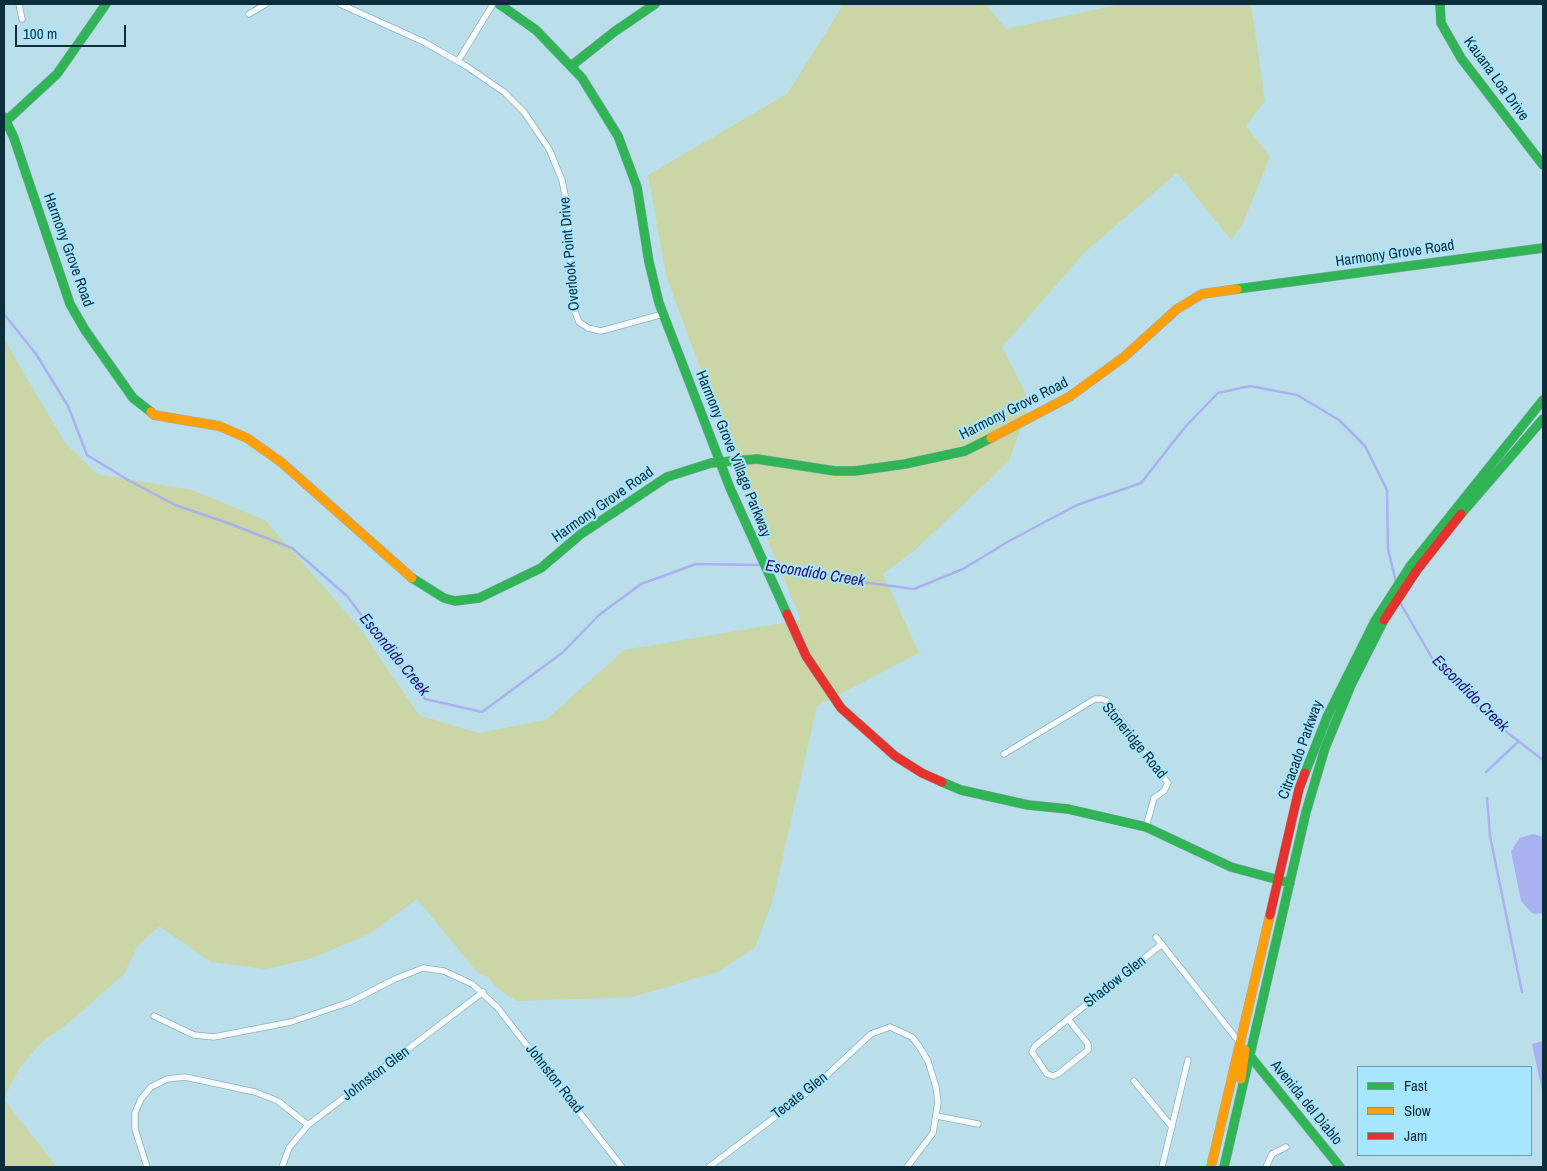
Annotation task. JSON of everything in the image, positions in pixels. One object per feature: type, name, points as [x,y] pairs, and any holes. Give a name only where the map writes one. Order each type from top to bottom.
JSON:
[{"type":"main road","points":[[5,120],[45,88],[106,4]]},
{"type":"main road","name":"Harmony Grove Village Parkway","points":[[499,4],[536,30],[571,66],[604,110],[629,162],[640,202],[652,276],[663,314],[730,488],[806,656],[820,681],[841,708],[895,756],[922,772],[961,790],[1028,806],[1068,809],[1146,827],[1232,867],[1290,883]]},
{"type":"main road","points":[[571,66],[614,32],[655,4]]},
{"type":"main road","name":"Kauana Loa Drive","points":[[1440,4],[1442,23],[1460,58],[1543,165]]},
{"type":"main road","name":"Harmony Grove Road","points":[[5,120],[70,304],[81,324],[133,398],[154,415],[219,426],[247,438],[281,462],[419,584],[437,595],[455,601],[467,601],[495,592],[541,568],[581,534],[667,477],[720,461],[767,460],[835,471],[868,470],[942,457],[987,441],[1070,397],[1124,357],[1177,309],[1202,294],[1543,248]]},
{"type":"main road","name":"Citracado Parkway","points":[[1211,1167],[1299,789],[1327,717],[1360,656],[1386,619],[1414,568],[1543,400]]},
{"type":"main road","name":"Citracado Parkway","points":[[1414,568],[1543,419]]},
{"type":"main road","name":"Citracado Parkway","points":[[1224,1167],[1308,804],[1325,748],[1360,656]]},
{"type":"main road","points":[[1240,1043],[1245,1051],[1240,1076],[1243,1084]]},
{"type":"main road","name":"Avenida del Diablo","points":[[1250,1056],[1340,1167]]},
{"type":"street","points":[[19,4],[22,19]]},
{"type":"street","points":[[249,14],[266,4]]},
{"type":"street","name":"Overlook Point Drive","points":[[340,4],[424,42],[458,61],[491,82],[513,100],[531,122],[554,159],[565,190],[570,245],[572,304],[579,322],[588,328],[602,331],[663,314]]},
{"type":"street","points":[[458,61],[493,4]]},
{"type":"street","name":"Stoneridge Road","points":[[1004,754],[1096,699],[1107,701],[1168,783],[1164,791],[1154,798],[1146,827]]},
{"type":"street","points":[[1156,937],[1240,1043]]},
{"type":"street","name":"Shadow Glen","points":[[1068,1019],[1088,1044],[1088,1050],[1053,1076],[1047,1074],[1032,1052],[1035,1046],[1068,1019],[1162,944]]},
{"type":"street","name":"Johnston Road","points":[[154,1016],[194,1035],[214,1037],[291,1022],[350,1002],[394,979],[423,968],[444,971],[472,984],[498,1007],[622,1167]]},
{"type":"street","name":"Johnston Glen","points":[[282,1167],[289,1148],[308,1126],[483,992]]},
{"type":"street","name":"Tecate Glen","points":[[709,1167],[717,1165],[812,1090],[871,1034],[890,1027],[912,1038],[928,1061],[936,1087],[936,1116]]},
{"type":"street","points":[[1162,1167],[1188,1060]]},
{"type":"street","points":[[147,1167],[136,1129],[136,1113],[141,1099],[151,1087],[167,1079],[185,1077],[255,1092],[278,1101],[308,1126]]},
{"type":"street","points":[[1134,1081],[1172,1127]]},
{"type":"street","points":[[907,1167],[933,1133],[936,1116],[978,1124]]},
{"type":"street","points":[[1266,1167],[1268,1159],[1272,1154],[1286,1147]]},
{"type":"green space","points":[[841,4],[986,4],[1006,29],[1121,4],[1251,4],[1265,101],[1246,126],[1270,157],[1243,223],[1231,240],[1177,173],[1085,252],[1002,347],[1030,402],[1009,461],[915,550],[883,574],[919,653],[817,706],[773,900],[755,947],[718,972],[632,997],[516,1001],[496,987],[488,977],[478,973],[417,899],[371,933],[310,959],[266,969],[211,962],[159,926],[137,947],[124,974],[77,1016],[40,1044],[20,1067],[4,1098],[4,339],[65,443],[97,474],[192,490],[265,520],[359,627],[419,715],[478,733],[546,720],[624,650],[801,620],[725,436],[666,275],[648,175],[787,94],[840,10]]},
{"type":"green space","points":[[4,1100],[57,1167],[4,1167]]},
{"type":"water","points":[[1533,834],[1543,837],[1543,913],[1536,914],[1532,913],[1521,901],[1511,851],[1520,838]]},
{"type":"water","points":[[1543,1041],[1543,1090],[1542,1090],[1532,1044]]},
{"type":"waterway","name":"Escondido Creek","points":[[4,304],[4,314],[36,354],[68,406],[87,455],[175,505],[292,548],[347,596],[425,699],[482,712],[562,653],[599,615],[641,584],[696,564],[762,565]]},
{"type":"waterway","name":"Escondido Creek","points":[[767,566],[814,571],[862,582],[914,589],[963,569],[1009,541],[1077,505],[1141,483],[1186,426],[1218,393],[1250,386],[1297,395],[1339,420],[1365,446],[1387,490],[1388,549],[1396,582]]},
{"type":"waterway","name":"Escondido Creek","points":[[1400,600],[1436,665],[1491,720],[1543,760]]},
{"type":"waterway","points":[[1486,772],[1519,741]]},
{"type":"waterway","points":[[1487,798],[1490,836],[1522,992]]},
{"type":"traffic: fast","points":[[4,123],[57,74],[106,4]]},
{"type":"traffic: fast","points":[[499,4],[536,30],[582,78],[618,136],[637,187],[649,262],[659,303],[730,488],[787,614]]},
{"type":"traffic: fast","points":[[571,66],[614,32],[655,4]]},
{"type":"traffic: fast","points":[[1440,4],[1441,23],[1461,58],[1543,165]]},
{"type":"traffic: fast","points":[[4,117],[14,138],[70,304],[85,330],[133,398],[151,412]]},
{"type":"traffic: fast","points":[[1237,289],[1543,248]]},
{"type":"traffic: fast","points":[[1305,773],[1327,717],[1375,621],[1411,565],[1543,400]]},
{"type":"traffic: fast","points":[[1461,514],[1543,419]]},
{"type":"traffic: fast","points":[[412,578],[444,598],[455,601],[479,598],[541,568],[581,534],[667,477],[711,463],[757,459],[835,471],[855,471],[905,464],[965,451],[991,438]]},
{"type":"traffic: fast","points":[[1224,1167],[1306,812],[1325,748],[1351,685],[1384,620]]},
{"type":"traffic: fast","points":[[942,782],[961,790],[1028,805],[1068,809],[1146,827],[1231,867],[1290,883]]},
{"type":"traffic: fast","points":[[1250,1056],[1340,1167]]},
{"type":"traffic: slow","points":[[991,438],[1069,397],[1124,357],[1177,309],[1202,294],[1237,289]]},
{"type":"traffic: slow","points":[[151,412],[154,415],[219,426],[247,438],[281,462],[412,578]]},
{"type":"traffic: slow","points":[[1211,1167],[1270,915]]},
{"type":"traffic: slow","points":[[1241,1079],[1245,1050]]},
{"type":"traffic: jam","points":[[1384,620],[1417,570],[1461,514]]},
{"type":"traffic: jam","points":[[787,614],[806,656],[841,708],[895,756],[922,773],[942,782]]},
{"type":"traffic: jam","points":[[1270,915],[1299,789],[1305,773]]}]
